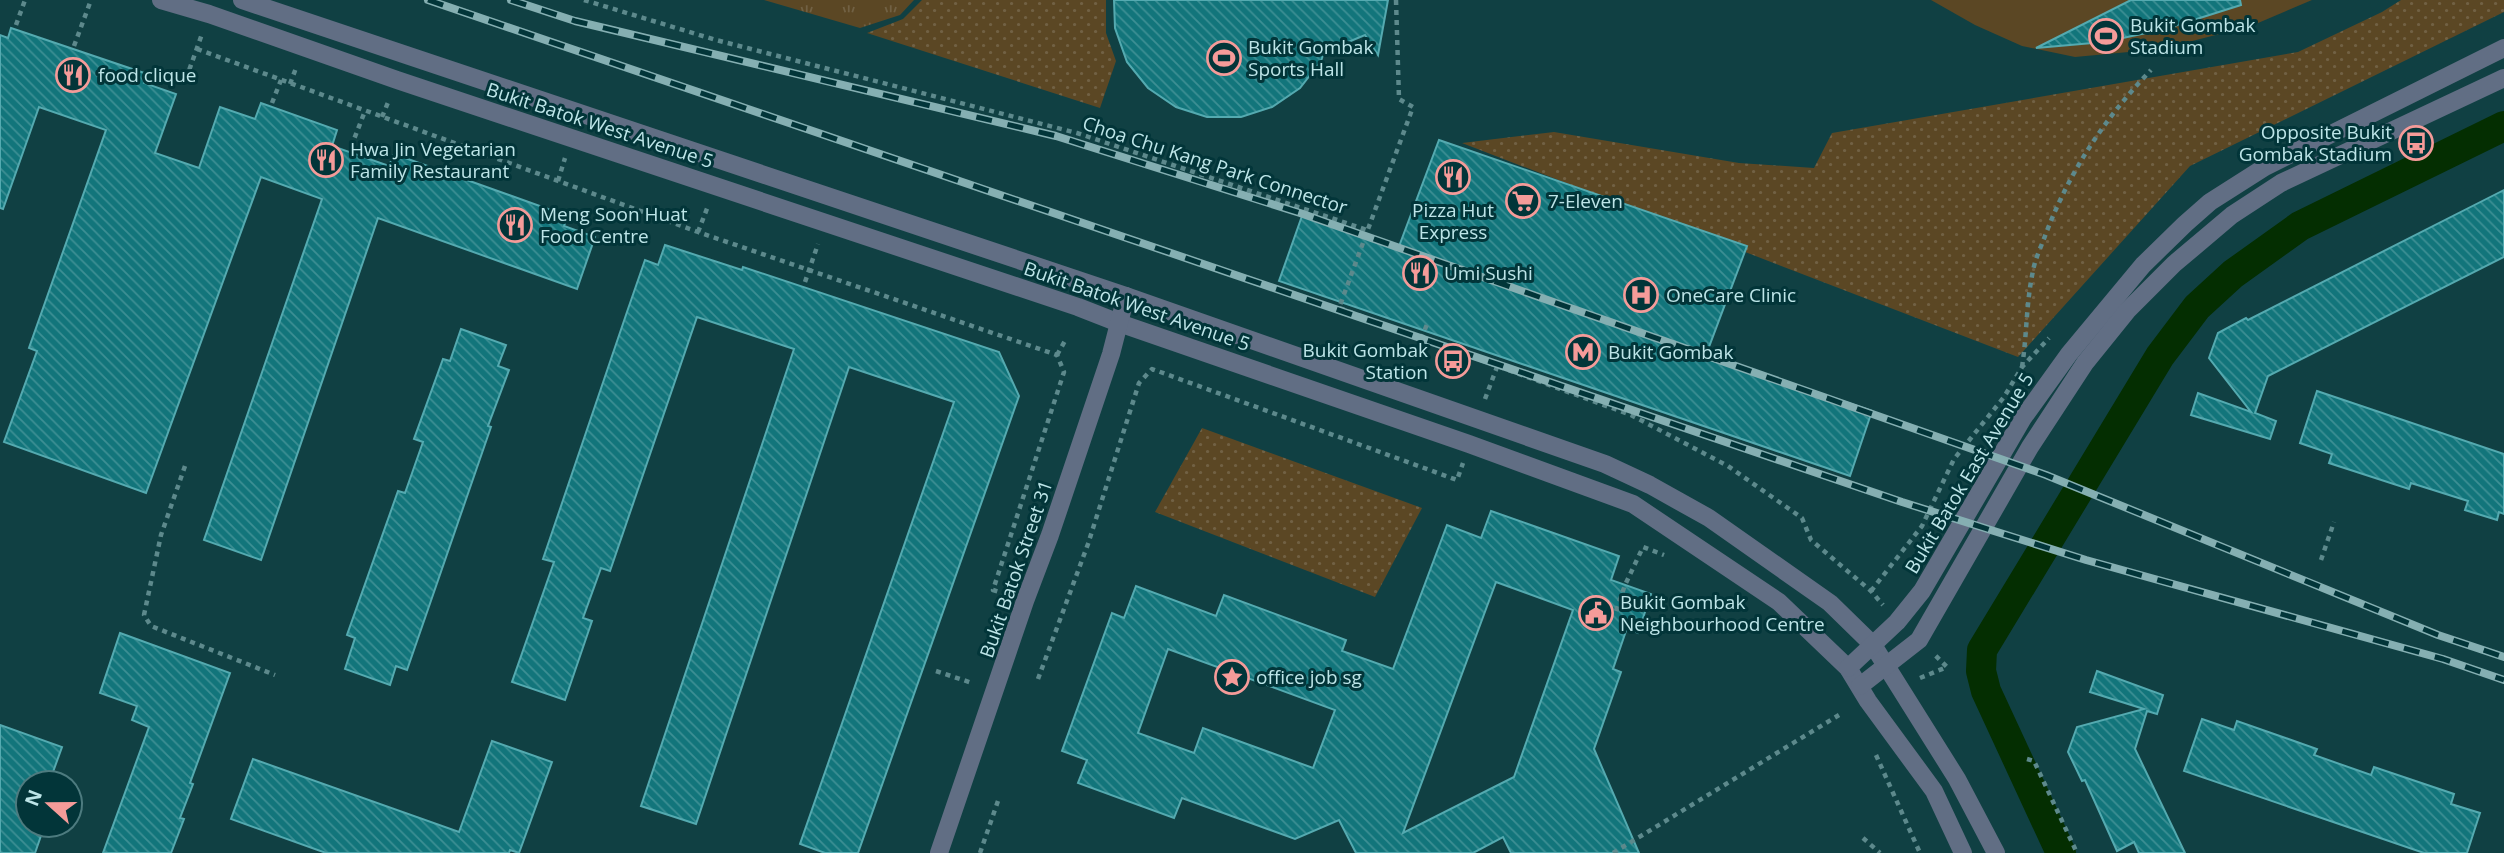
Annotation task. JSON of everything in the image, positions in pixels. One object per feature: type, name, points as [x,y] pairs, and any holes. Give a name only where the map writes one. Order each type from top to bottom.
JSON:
[{"type":"street","name":"Bukit Batok West Avenue 5","points":[[161,0],[1078,307],[1418,425],[1633,504],[1779,602],[1848,668],[1868,701],[1934,791],[1963,853]]},
{"type":"street","name":"Bukit Batok West Avenue 5","points":[[242,0],[1126,296],[1593,460],[1650,485],[1709,517],[1830,603],[1873,645],[1956,779],[1996,853]]},
{"type":"street","name":"Bukit Batok East Avenue 5","points":[[1848,668],[1897,622],[1922,591],[2023,418],[2069,354],[2143,265],[2185,224],[2219,196],[2265,167],[2504,48]]},
{"type":"street","name":"Bukit Batok East Avenue 5","points":[[1860,686],[1919,640],[2030,447],[2085,363],[2127,311],[2174,264],[2216,227],[2281,183],[2504,78]]},
{"type":"street","name":"Bukit Batok Street 31","points":[[939,853],[1050,535],[1126,296]]},
{"type":"path","points":[[16,25],[25,0]]},
{"type":"path","points":[[74,46],[90,0]]},
{"type":"path","name":"Choa Chu Kang Park Connector","points":[[584,0],[716,40],[1077,133],[1367,230],[1339,308],[1631,415],[1728,466],[1802,519],[1811,540],[1871,591]]},
{"type":"path","points":[[1367,230],[1413,107],[1399,99],[1396,0]]},
{"type":"path","points":[[186,79],[197,49],[809,270],[1057,355]]},
{"type":"path","points":[[2022,367],[2033,268],[2056,207],[2091,142],[2151,70]]},
{"type":"path","points":[[272,103],[281,80]]},
{"type":"path","points":[[351,147],[365,111]]},
{"type":"path","points":[[805,282],[809,270]]},
{"type":"path","points":[[1421,339],[1428,321]]},
{"type":"path","points":[[1057,355],[1066,339]]},
{"type":"path","points":[[993,590],[1064,372],[1057,355]]},
{"type":"path","points":[[1038,679],[1088,544],[1139,383],[1152,369],[1457,480]]},
{"type":"path","points":[[185,466],[161,536],[144,615],[151,626],[275,676]]},
{"type":"path","points":[[2320,560],[2334,522]]},
{"type":"path","points":[[1616,611],[1643,547],[1673,558]]},
{"type":"path","points":[[936,671],[963,681]]},
{"type":"path","points":[[1613,853],[1839,715]]},
{"type":"path","points":[[1871,744],[1920,853]]},
{"type":"path","points":[[2027,759],[2034,761],[2077,853]]},
{"type":"path","points":[[980,853],[999,798]]},
{"type":"path","points":[[1863,838],[1880,853]]},
{"type":"green space","points":[[764,0],[914,0],[900,15],[860,28]]},
{"type":"green space","points":[[922,0],[1106,0],[1106,33],[1116,61],[1100,108],[867,33],[903,19]]},
{"type":"green space","name":"Bukit Gombak Stadium","points":[[1931,0],[2312,0],[2251,26],[2161,49],[2075,57],[2022,46],[1975,25]]},
{"type":"green space","points":[[2401,0],[2504,0],[2504,12],[2190,166],[2018,357],[1462,143],[1554,132],[1739,163],[1814,168],[1832,133],[2298,52],[2382,12]]},
{"type":"green space","points":[[1202,428],[1422,508],[1375,597],[1155,512]]},
{"type":"building","name":"Bukit Gombak Sports Hall","points":[[1114,0],[1388,0],[1378,55],[1365,35],[1324,52],[1321,61],[1300,88],[1272,107],[1241,117],[1207,117],[1176,107],[1148,88],[1127,62],[1115,28]]},
{"type":"building","points":[[2131,0],[2240,0],[2241,5],[2165,29],[2104,42],[2036,48]]},
{"type":"building","points":[[11,28],[147,74],[144,83],[176,94],[155,153],[199,168],[220,107],[255,119],[261,103],[337,130],[332,146],[389,166],[394,154],[568,216],[564,226],[595,237],[577,289],[378,218],[261,560],[204,540],[322,199],[261,177],[146,493],[4,442],[37,351],[29,348],[106,130],[39,107],[3,209],[0,208],[0,35],[8,38]]},
{"type":"building","points":[[1439,140],[1747,246],[1706,355],[1872,411],[1850,476],[1279,281],[1302,216],[1398,249]]},
{"type":"building","points":[[2504,190],[2504,257],[2268,376],[2255,413],[2276,421],[2270,439],[2191,415],[2198,393],[2251,412],[2209,358],[2218,333]]},
{"type":"building","points":[[665,245],[742,270],[743,267],[999,352],[1019,396],[858,853],[825,853],[800,844],[954,402],[849,367],[696,824],[641,806],[794,349],[697,317],[610,571],[601,568],[583,618],[592,621],[565,700],[512,682],[554,562],[543,559],[645,260],[658,265]]},
{"type":"building","points":[[461,329],[506,345],[498,366],[509,370],[407,670],[396,666],[390,685],[345,669],[355,638],[347,635],[398,491],[405,493],[423,442],[414,439],[443,359],[450,361]]},
{"type":"building","points":[[2317,391],[2504,454],[2504,514],[2499,512],[2497,520],[2465,510],[2468,501],[2411,483],[2409,489],[2329,463],[2332,454],[2300,443]]},
{"type":"building","points":[[1491,511],[1619,556],[1611,580],[1651,594],[1638,633],[1627,628],[1613,669],[1621,672],[1594,749],[1639,853],[1511,853],[1503,837],[1473,853],[1356,853],[1339,820],[1295,839],[1182,798],[1174,818],[1078,783],[1087,760],[1062,751],[1112,613],[1124,618],[1136,586],[1216,616],[1224,595],[1346,640],[1342,651],[1393,669],[1447,525],[1481,538]],"holes":[[[1496,582],[1573,610],[1514,777],[1403,833]],[[1168,649],[1335,710],[1313,768],[1203,728],[1194,753],[1138,733]]]},
{"type":"building","points":[[120,633],[230,673],[190,783],[193,784],[180,818],[184,819],[171,853],[103,853],[149,727],[132,720],[137,706],[100,693]]},
{"type":"building","points":[[2097,671],[2163,695],[2157,714],[2147,711],[2135,749],[2185,853],[2139,853],[2134,842],[2117,851],[2085,780],[2082,781],[2068,752],[2077,727],[2144,709],[2090,692]]},
{"type":"building","points":[[2202,719],[2234,730],[2237,721],[2317,749],[2314,755],[2371,775],[2374,767],[2454,794],[2451,804],[2480,813],[2467,853],[2424,853],[2184,771]]},
{"type":"building","points":[[0,725],[62,747],[54,769],[14,769],[14,839],[40,839],[35,853],[0,853]]},
{"type":"building","points":[[492,741],[552,762],[519,853],[510,850],[509,853],[326,853],[231,819],[253,759],[459,832]]},
{"type":"waterway","points":[[2061,853],[1986,691],[1981,671],[1982,650],[2160,356],[2197,307],[2233,274],[2300,226],[2504,126]]},
{"type":"railway","points":[[428,0],[1902,502],[2086,560],[2443,659],[2504,680]]},
{"type":"railway","points":[[511,0],[575,21],[1056,136],[1300,213],[2046,475],[2438,635],[2504,657]]},
{"type":"place","name":"Bukit Gombak Stadium","points":[[2106,36]]},
{"type":"place","name":"Bukit Gombak Sports Hall","points":[[1224,58]]},
{"type":"place","name":"food clique","points":[[73,75]]},
{"type":"place","name":"Opposite Bukit Gombak Stadium","points":[[2416,143]]},
{"type":"place","name":"Hwa Jin Vegetarian Family Restaurant","points":[[326,160]]},
{"type":"place","name":"Pizza Hut Express","points":[[1453,177]]},
{"type":"place","name":"7-Eleven","points":[[1523,201]]},
{"type":"place","name":"Meng Soon Huat Food Centre","points":[[515,225]]},
{"type":"place","name":"Umi Sushi","points":[[1420,273]]},
{"type":"place","name":"OneCare Clinic","points":[[1641,295]]},
{"type":"place","name":"Bukit Gombak","points":[[1583,352]]},
{"type":"place","name":"Bukit Gombak Station","points":[[1453,361]]},
{"type":"place","name":"Bukit Gombak Neighbourhood Centre","points":[[1596,613]]},
{"type":"place","name":"office job sg","points":[[1232,677]]}]
